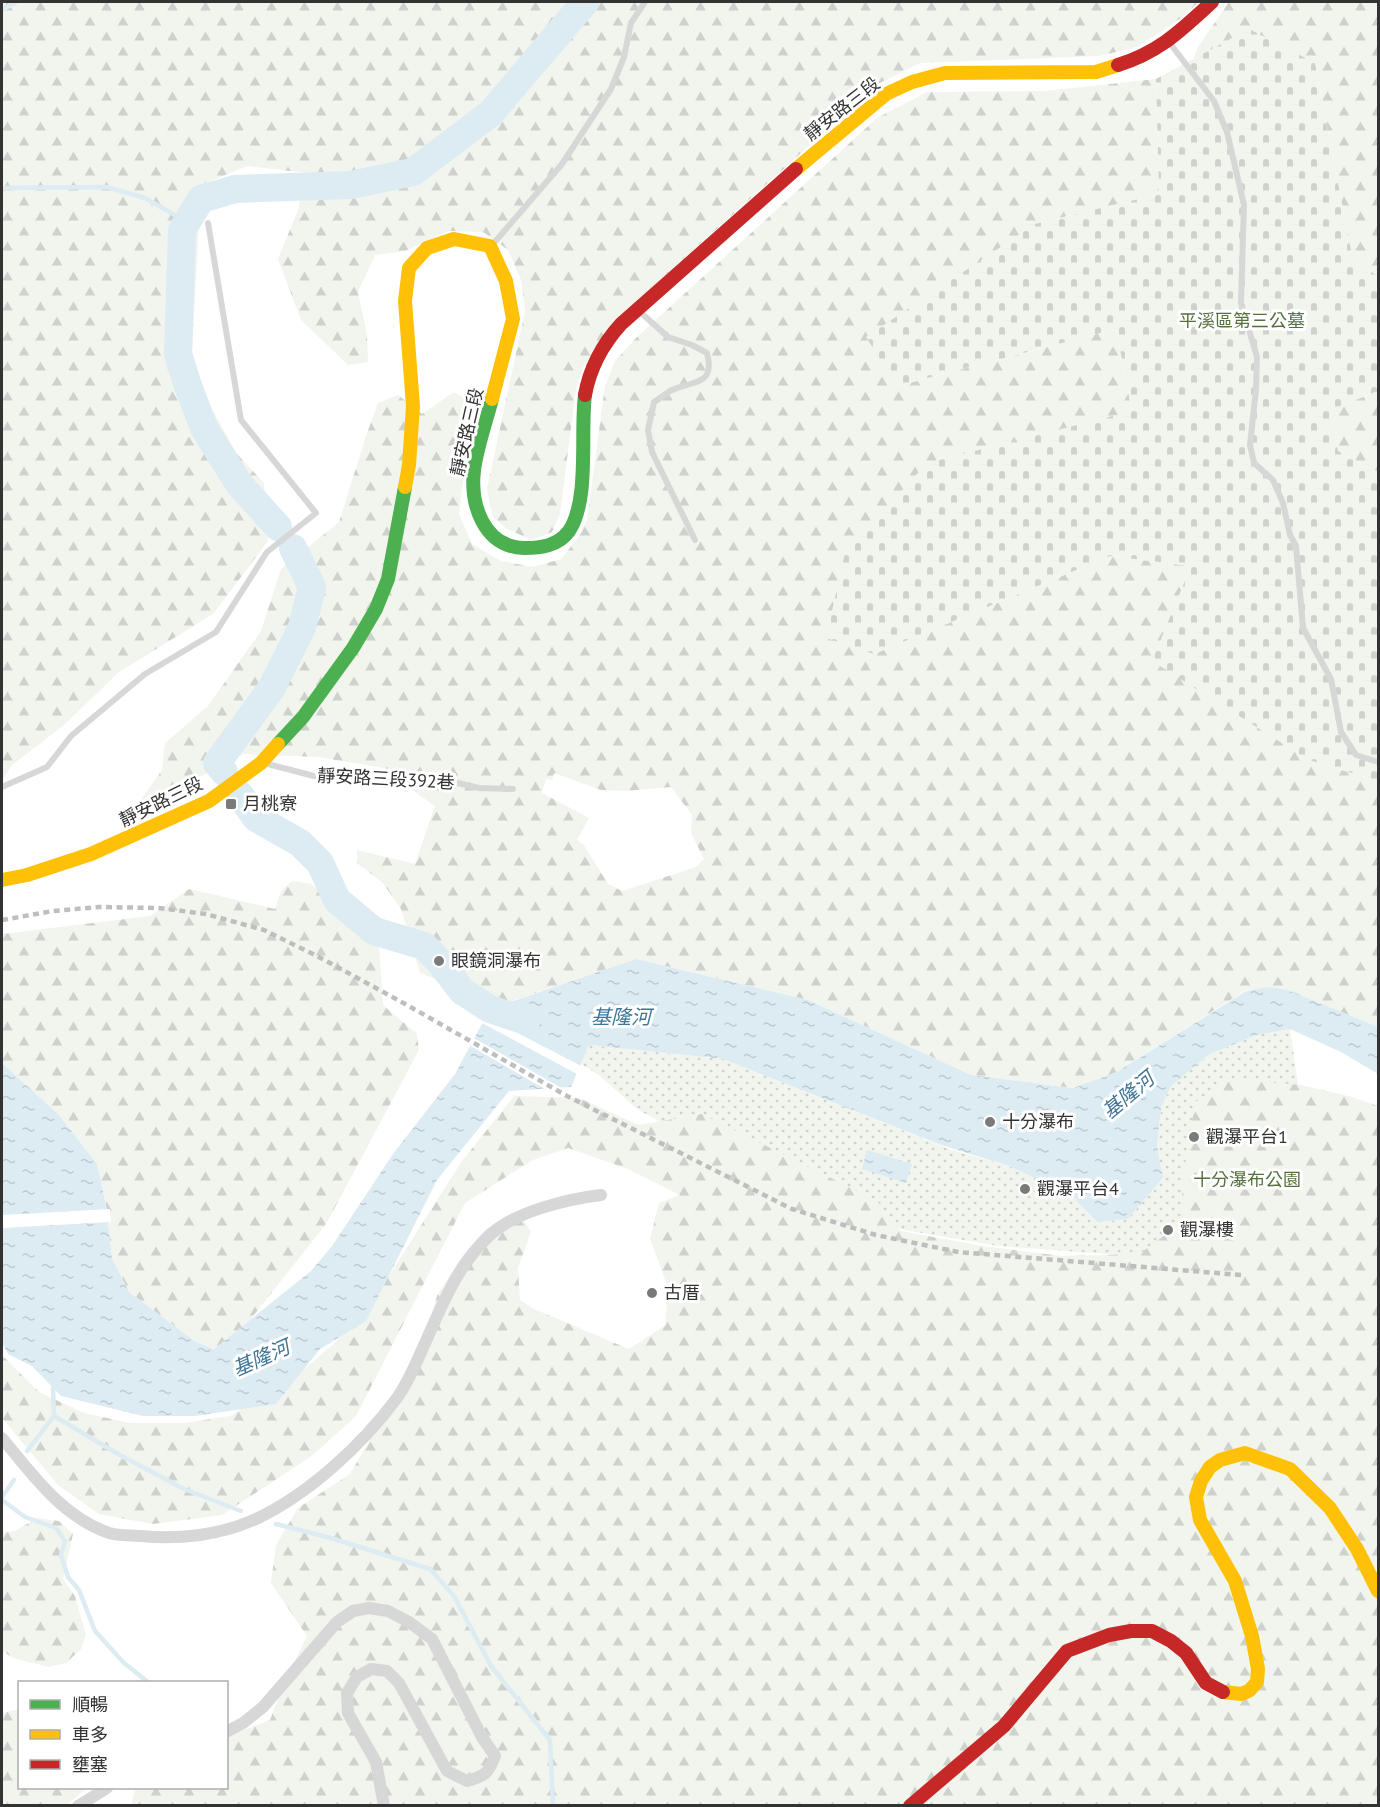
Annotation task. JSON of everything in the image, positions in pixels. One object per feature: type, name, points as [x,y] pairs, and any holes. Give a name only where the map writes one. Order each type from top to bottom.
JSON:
[{"type":"main road","name":"靜安路三段","points":[[2,880],[27,875],[90,854],[208,801],[261,763],[303,717],[352,648],[376,609],[388,579],[409,465],[413,406],[405,301],[409,268],[427,248],[454,239],[490,246],[506,279],[513,319],[474,469],[472,491],[477,512],[486,532],[513,547],[531,550],[550,546],[563,538],[573,523],[582,493],[582,437],[588,381],[597,354],[616,328],[636,309],[846,126],[886,94],[912,82],[945,73],[1096,72],[1134,60],[1169,41],[1212,2]]},
{"type":"main road","points":[[910,1806],[1004,1726],[1067,1651],[1109,1635],[1131,1631],[1152,1631],[1171,1641],[1186,1653],[1206,1683],[1226,1694],[1242,1694],[1250,1690],[1257,1682],[1258,1669],[1252,1636],[1235,1581],[1200,1520],[1196,1497],[1201,1481],[1210,1467],[1220,1460],[1245,1453],[1290,1469],[1330,1508],[1357,1549],[1378,1590]]},
{"type":"street","points":[[2,1438],[55,1500],[86,1521],[110,1533],[164,1539],[218,1532],[256,1519],[298,1494],[338,1462],[371,1430],[398,1397],[453,1281],[469,1257],[493,1233],[514,1220],[539,1210],[577,1198],[602,1195]]},
{"type":"street","points":[[228,1731],[264,1707],[337,1622],[353,1611],[369,1608],[388,1611],[409,1622],[432,1639],[482,1737],[495,1756],[490,1770],[481,1777],[467,1781],[447,1771],[399,1683],[387,1671],[371,1669],[357,1677],[347,1693],[348,1713],[375,1762],[384,1806]]},
{"type":"street","points":[[78,1806],[105,1789]]},
{"type":"lane","points":[[490,246],[562,164],[611,89],[624,57],[631,23],[645,2]]},
{"type":"lane","points":[[1169,41],[1214,101],[1227,132],[1244,205],[1241,303],[1257,357],[1257,389],[1250,445],[1254,463],[1273,480],[1283,503],[1290,535],[1296,546],[1303,628],[1331,679],[1341,732],[1356,755],[1378,762]]},
{"type":"lane","points":[[2,787],[47,767],[71,736],[145,674],[216,632],[267,552],[316,513],[242,420],[208,223]]},
{"type":"lane","points":[[636,309],[668,337],[707,353],[710,363],[707,374],[698,383],[670,391],[654,402],[648,430],[652,452],[695,540]]},
{"type":"lane","name":"靜安路三段392巷","points":[[261,763],[314,776],[391,781],[445,780],[479,788],[513,789]]},
{"type":"green space","points":[[2,2],[1198,2],[1183,17],[1137,47],[1099,56],[920,63],[878,84],[613,322],[583,367],[576,389],[560,514],[552,532],[532,540],[507,529],[493,517],[487,489],[525,311],[521,280],[508,250],[483,232],[448,231],[405,251],[375,255],[358,292],[367,335],[368,362],[348,365],[301,320],[278,259],[298,210],[306,173],[247,166],[201,185],[191,372],[237,454],[264,483],[268,541],[213,614],[119,672],[63,726],[12,765],[2,781]]},
{"type":"green space","points":[[1229,2],[1378,2],[1378,276],[1353,261],[1315,63],[1194,58],[1198,47]]},
{"type":"green space","name":"平溪區第三公墓","points":[[1249,29],[1315,63],[1353,261],[1378,276],[1378,391],[1330,410],[1338,451],[1378,472],[1378,781],[1309,760],[1152,661],[1191,566],[1110,556],[874,654],[826,638],[845,553],[927,463],[1132,411],[1116,329],[897,386],[866,337],[1035,224],[1159,194],[1156,79]]},
{"type":"green space","points":[[1156,79],[1159,194],[1035,224],[898,386],[1116,329],[1132,412],[927,463],[874,654],[1110,556],[1191,566],[1309,760],[1378,781],[1378,1027],[1288,990],[1246,990],[1117,1072],[1073,1088],[971,1075],[808,1000],[636,959],[500,1005],[420,973],[401,909],[383,883],[357,863],[357,850],[415,864],[435,806],[379,767],[317,757],[243,754],[131,814],[162,770],[165,743],[208,706],[261,631],[281,569],[339,522],[378,403],[398,395],[422,414],[454,392],[472,403],[459,514],[472,544],[501,561],[533,567],[561,559],[577,539],[587,520],[605,386],[615,361],[636,338],[877,118],[927,92],[1045,91]],"holes":[[[554,773],[601,790],[626,791],[671,787],[692,815],[691,833],[704,859],[696,867],[622,891],[608,884],[583,844],[577,840],[589,818],[542,793],[546,779],[552,780]]]},
{"type":"green space","points":[[1378,391],[1378,472],[1338,451],[1330,410]]},
{"type":"green space","points":[[292,881],[311,884],[379,944],[383,1005],[417,1034],[419,1050],[326,1224],[250,1320],[215,1349],[196,1342],[129,1292],[112,1258],[106,1205],[97,1164],[59,1115],[2,1063],[2,934],[150,916],[189,889],[275,909],[281,891]]},
{"type":"green space","name":"十分瀑布公園","points":[[1290,1029],[1300,1099],[1216,1262],[999,1246],[904,1230],[797,1199],[637,1109],[599,1075],[581,1064],[589,1045],[723,1059],[952,1150],[1009,1166],[1072,1196],[1097,1222],[1128,1219],[1163,1178],[1157,1145],[1161,1108],[1171,1086],[1210,1054],[1257,1035]]},
{"type":"green space","points":[[1231,1079],[1301,1085],[1352,1097],[1378,1106],[1378,1805],[131,1805],[136,1789],[228,1789],[228,1736],[270,1720],[307,1636],[271,1583],[276,1545],[298,1508],[350,1474],[392,1402],[426,1333],[437,1296],[460,1259],[485,1230],[518,1211],[531,1232],[518,1268],[520,1300],[534,1309],[629,1349],[666,1325],[667,1285],[650,1239],[659,1203],[680,1195],[628,1169],[568,1148],[533,1160],[465,1203],[356,1416],[313,1455],[222,1515],[153,1524],[99,1514],[58,1485],[2,1418],[2,1355],[39,1392],[84,1413],[130,1423],[185,1423],[230,1416],[301,1372],[336,1342],[378,1293],[462,1161],[514,1096],[579,1098],[639,1125],[702,1114],[877,1201],[901,1231],[982,1246],[1062,1256],[1139,1254],[1180,1224],[1184,1171],[1195,1102]]},
{"type":"green space","points":[[37,1518],[59,1521],[73,1534],[63,1579],[75,1596],[86,1635],[81,1649],[66,1663],[49,1667],[13,1658],[2,1651],[2,1533],[15,1531]]},
{"type":"green space","points":[[18,1709],[18,1789],[86,1789],[67,1805],[2,1805],[2,1713]]},
{"type":"water","name":"基隆河","points":[[636,959],[808,1000],[971,1075],[1073,1088],[1117,1072],[1246,991],[1268,987],[1288,990],[1378,1027],[1378,1074],[1341,1052],[1290,1029],[1257,1035],[1210,1054],[1171,1086],[1161,1108],[1157,1145],[1163,1178],[1128,1219],[1097,1222],[1072,1196],[1009,1166],[941,1145],[723,1059],[589,1045],[571,1087],[509,1091],[437,1180],[366,1321],[320,1349],[276,1404],[195,1416],[143,1416],[61,1396],[32,1366],[8,1354],[2,1343],[2,1063],[59,1115],[97,1164],[106,1205],[112,1258],[129,1292],[196,1342],[214,1349],[311,1271],[332,1246],[393,1154],[455,1074],[490,1009]]},
{"type":"water","points":[[867,1150],[912,1164],[906,1183],[862,1169]]},
{"type":"pier","points":[[483,1015],[583,1067],[579,1075],[480,1022]]},
{"type":"pier","points":[[472,1037],[565,1090],[550,1092],[467,1044]]},
{"type":"pier","points":[[110,1209],[111,1222],[2,1228],[2,1215]]},
{"type":"waterway","points":[[2,10],[16,2]]},
{"type":"waterway","points":[[278,527],[239,484],[204,428],[187,383],[178,354],[182,230],[201,199],[235,189],[351,185],[413,172],[491,113],[585,2]]},
{"type":"waterway","points":[[2,188],[107,187],[145,198],[187,222]]},
{"type":"waterway","points":[[224,772],[217,763],[271,689],[302,627],[312,587],[293,548]]},
{"type":"waterway","points":[[240,795],[256,818],[300,843],[320,863],[337,900],[374,931],[424,946],[462,991],[490,1009],[526,1021]]},
{"type":"waterway","points":[[27,1451],[54,1416],[53,1388],[56,1383]]},
{"type":"waterway","points":[[54,1416],[184,1489],[241,1511]]},
{"type":"waterway","points":[[2,1497],[14,1480]]},
{"type":"waterway","points":[[2,1500],[25,1517],[56,1528],[65,1541],[61,1555],[68,1577],[79,1590],[95,1631],[124,1663],[147,1681]]},
{"type":"waterway","points":[[276,1524],[331,1538],[430,1569],[454,1596],[491,1666],[550,1740],[553,1806]]},
{"type":"railway","points":[[2,920],[53,911],[99,907],[159,908],[206,914],[264,930],[407,1005],[567,1096],[792,1209],[876,1235],[958,1252],[1241,1275]]},
{"type":"traffic: fast","points":[[492,399],[474,470],[474,497],[482,522],[490,532],[510,546],[530,548],[543,547],[560,540],[569,531],[576,518],[582,484],[585,395]]},
{"type":"traffic: fast","points":[[278,744],[303,717],[353,648],[376,609],[388,579],[405,487]]},
{"type":"traffic: slow","points":[[796,169],[886,94],[912,82],[945,73],[1096,72],[1118,65]]},
{"type":"traffic: slow","points":[[405,487],[409,465],[413,406],[405,301],[409,268],[427,248],[454,239],[490,246],[506,281],[513,319],[492,399]]},
{"type":"traffic: slow","points":[[2,880],[27,875],[91,854],[209,801],[261,763],[278,744]]},
{"type":"traffic: slow","points":[[1223,1692],[1242,1694],[1250,1690],[1257,1682],[1258,1669],[1252,1636],[1235,1581],[1200,1520],[1196,1497],[1201,1481],[1210,1467],[1220,1460],[1245,1453],[1290,1469],[1330,1508],[1357,1549],[1378,1591]]},
{"type":"traffic: jam","points":[[1118,65],[1158,47],[1212,2]]},
{"type":"traffic: jam","points":[[585,395],[598,357],[621,324],[796,169]]},
{"type":"traffic: jam","points":[[910,1806],[1004,1726],[1067,1651],[1109,1635],[1131,1631],[1152,1631],[1171,1641],[1186,1653],[1206,1683],[1223,1692]]},
{"type":"place","name":"月桃寮","points":[[231,804]]},
{"type":"place","name":"眼鏡洞瀑布","points":[[439,961]]},
{"type":"place","name":"十分瀑布","points":[[990,1122]]},
{"type":"place","name":"觀瀑平台1","points":[[1194,1137]]},
{"type":"place","name":"觀瀑平台4","points":[[1025,1189]]},
{"type":"place","name":"觀瀑樓","points":[[1168,1230]]},
{"type":"place","name":"古厝","points":[[652,1293]]}]
